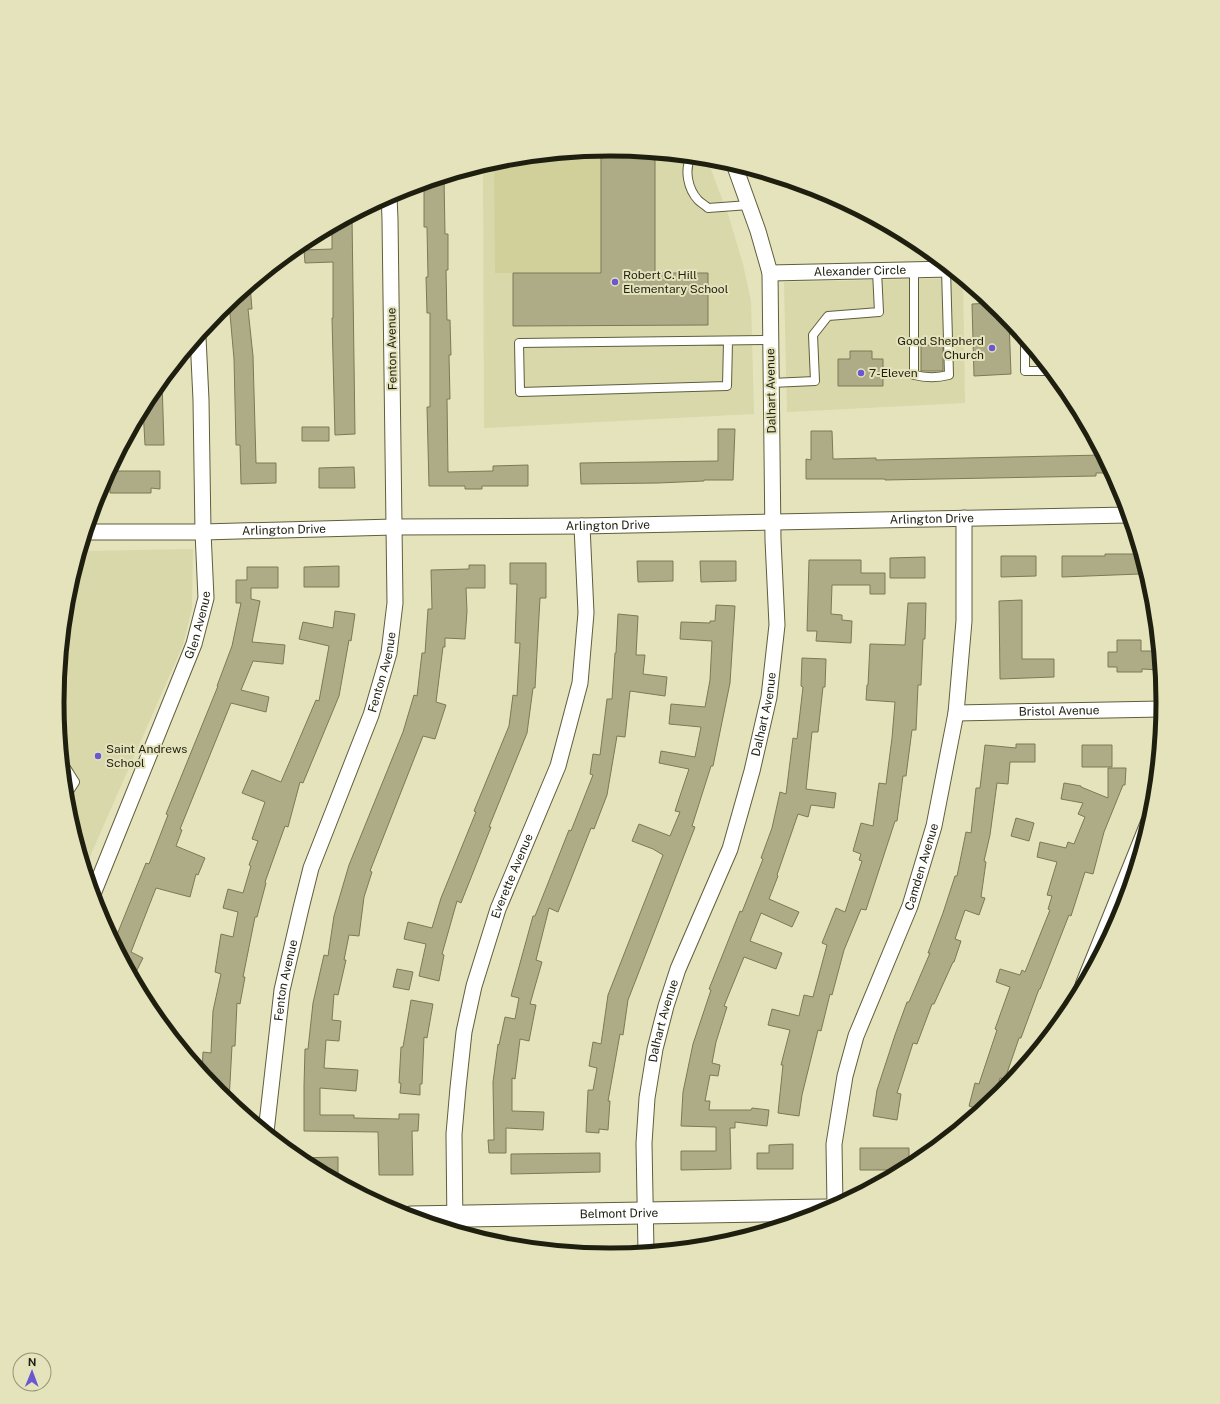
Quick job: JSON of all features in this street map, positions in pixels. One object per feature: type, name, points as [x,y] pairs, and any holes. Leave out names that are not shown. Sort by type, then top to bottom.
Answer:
[{"type":"street","name":"Dalhart Avenue","points":[[646,1247],[644,1143],[647,1098],[655,1048],[678,969],[730,850],[752,771],[769,697],[776,625],[773,522],[770,273],[758,231],[737,171]]},
{"type":"street","name":"Fenton Avenue","points":[[267,1126],[282,990],[311,868],[371,715],[389,653],[395,603],[389,203]]},
{"type":"street","name":"Alexander Circle","points":[[770,273],[942,269]]},
{"type":"street","name":"Glen Avenue","points":[[96,886],[194,644],[206,598],[198,343]]},
{"type":"street","name":"Arlington Drive","points":[[91,532],[203,532],[394,527],[582,526],[1123,515]]},
{"type":"street","name":"Camden Avenue","points":[[834,1199],[834,1144],[845,1076],[856,1036],[910,906],[932,833],[956,713],[964,621],[964,518]]},
{"type":"street","name":"Everette Avenue","points":[[455,1223],[454,1134],[464,1032],[474,986],[498,909],[558,766],[580,683],[586,613],[582,526]]},
{"type":"street","name":"Bristol Avenue","points":[[956,713],[1156,709]]},
{"type":"street","points":[[1100,944],[1129,870]]},
{"type":"street","name":"Belmont Drive","points":[[442,1221],[455,1223],[645,1213],[808,1210]]},
{"type":"lane","points":[[689,162],[687,174],[690,188],[697,200],[708,208],[749,205]]},
{"type":"lane","points":[[914,270],[914,375],[922,377],[940,378],[949,375],[948,274]]},
{"type":"lane","points":[[771,383],[815,381],[813,335],[828,316],[879,312],[877,271]]},
{"type":"lane","points":[[728,341],[727,386],[520,392],[519,343],[770,340]]},
{"type":"lane","points":[[1025,347],[1025,371],[1044,371]]},
{"type":"lane","points":[[69,772],[75,782],[71,788]]},
{"type":"shaded area","points":[[601,156],[601,273],[495,273],[494,168],[574,157]]},
{"type":"shaded area","name":"Robert C. Hill Elementary School","points":[[574,157],[646,157],[709,165],[729,217],[743,264],[751,301],[754,414],[484,428],[483,171],[503,166]]},
{"type":"shaded area","points":[[954,278],[963,286],[965,403],[787,412],[784,282]]},
{"type":"shaded area","name":"Saint Andrews School","points":[[193,549],[192,608],[183,645],[88,861],[74,809],[65,738],[64,702],[65,666],[74,595],[86,551]]},
{"type":"building","points":[[601,156],[655,158],[655,273],[708,273],[708,325],[513,326],[513,273],[601,273]]},
{"type":"building","points":[[444,182],[445,234],[448,234],[448,270],[446,270],[447,320],[450,320],[451,355],[449,355],[450,399],[447,399],[448,472],[493,471],[493,466],[528,465],[528,486],[482,486],[482,489],[465,489],[465,486],[429,486],[427,407],[430,407],[430,313],[427,313],[427,227],[424,227],[424,189]]},
{"type":"building","points":[[352,221],[355,434],[335,435],[332,318],[333,262],[305,263],[304,250],[332,249],[332,232]]},
{"type":"building","points":[[250,291],[252,309],[248,309],[253,356],[256,463],[276,463],[276,483],[241,484],[240,445],[236,445],[234,359],[230,311]]},
{"type":"building","name":"Good Shepherd Church","points":[[983,303],[1009,330],[1011,374],[974,376],[972,304]]},
{"type":"building","points":[[921,345],[943,345],[943,371],[921,371]]},
{"type":"building","name":"7-Eleven","points":[[850,351],[872,351],[872,359],[883,359],[883,386],[838,386],[838,359],[850,359]]},
{"type":"building","points":[[162,390],[164,445],[145,445],[144,419]]},
{"type":"building","points":[[302,427],[329,427],[329,441],[302,441]]},
{"type":"building","points":[[718,429],[735,429],[733,480],[581,484],[580,463],[718,461]]},
{"type":"building","points":[[811,431],[832,431],[833,459],[876,458],[876,460],[1097,455],[1105,473],[1096,473],[1096,476],[885,480],[806,479],[806,459],[811,460]]},
{"type":"building","points":[[354,467],[355,488],[319,488],[319,468]]},
{"type":"building","points":[[116,471],[160,471],[160,489],[151,488],[151,493],[110,493],[110,484]]},
{"type":"building","points":[[1105,554],[1135,554],[1140,574],[1062,577],[1062,556],[1105,556]]},
{"type":"building","points":[[1001,556],[1036,556],[1036,576],[1001,577]]},
{"type":"building","points":[[925,557],[925,578],[890,578],[890,558]]},
{"type":"building","points":[[809,560],[861,560],[861,573],[885,573],[885,594],[870,594],[870,585],[832,585],[831,614],[842,615],[842,620],[852,621],[851,643],[816,641],[817,631],[807,631]]},
{"type":"building","points":[[637,561],[673,561],[673,581],[638,582]]},
{"type":"building","points":[[700,561],[736,561],[736,581],[701,582]]},
{"type":"building","points":[[510,563],[546,563],[546,598],[540,598],[535,688],[533,688],[527,733],[489,827],[491,827],[461,903],[457,901],[442,954],[444,955],[439,981],[419,976],[426,944],[404,939],[408,922],[432,928],[441,898],[476,812],[474,811],[509,726],[513,695],[517,696],[520,643],[515,643],[517,584],[510,584]]},
{"type":"building","points":[[469,565],[485,565],[485,588],[466,588],[467,611],[465,639],[445,638],[445,647],[443,647],[436,702],[446,705],[435,739],[423,736],[370,871],[372,872],[364,897],[359,936],[349,935],[344,960],[346,960],[338,995],[334,994],[332,1020],[341,1021],[339,1041],[326,1040],[324,1068],[358,1070],[356,1091],[320,1088],[320,1115],[354,1115],[354,1118],[399,1119],[399,1114],[419,1114],[418,1131],[412,1131],[413,1175],[379,1175],[378,1132],[304,1131],[305,1049],[308,1049],[313,1003],[324,955],[328,956],[334,916],[349,865],[403,732],[414,695],[417,696],[422,653],[425,653],[428,609],[432,609],[431,570],[469,569]]},
{"type":"building","points":[[339,566],[339,587],[304,587],[304,567]]},
{"type":"building","points":[[247,567],[278,567],[278,588],[251,588],[251,599],[260,601],[252,642],[285,645],[283,664],[253,661],[241,690],[269,697],[266,712],[231,703],[180,829],[182,830],[176,846],[205,858],[198,875],[196,874],[190,897],[156,888],[131,952],[143,958],[136,973],[117,935],[146,863],[149,864],[168,815],[166,814],[218,686],[232,646],[241,603],[236,603],[236,580],[247,580]]},
{"type":"building","points":[[1022,600],[1022,659],[1054,659],[1054,677],[1000,679],[999,601]]},
{"type":"building","points":[[908,603],[926,603],[925,639],[923,639],[921,685],[918,685],[916,730],[912,730],[906,776],[903,776],[897,821],[895,821],[866,910],[861,909],[844,950],[832,995],[830,994],[821,1031],[818,1030],[802,1095],[799,1116],[778,1113],[783,1065],[781,1065],[790,1030],[768,1025],[772,1009],[799,1016],[804,995],[813,997],[827,945],[822,943],[836,908],[845,912],[862,861],[859,860],[861,854],[853,851],[861,823],[873,826],[879,783],[886,784],[892,738],[895,702],[866,700],[870,644],[905,645]]},
{"type":"building","points":[[716,605],[735,606],[730,683],[713,766],[711,766],[692,826],[695,827],[628,1000],[623,1035],[620,1034],[608,1101],[610,1101],[608,1130],[599,1129],[599,1133],[586,1132],[588,1090],[593,1090],[597,1068],[589,1066],[593,1042],[601,1044],[608,995],[663,855],[653,849],[632,841],[639,824],[670,836],[680,812],[675,811],[689,769],[659,763],[661,751],[695,757],[701,727],[669,724],[671,704],[705,707],[710,680],[712,641],[680,639],[681,622],[710,623],[710,621],[715,621]]},
{"type":"building","points":[[335,611],[355,614],[351,641],[349,640],[339,696],[303,783],[300,782],[288,827],[285,826],[265,882],[257,917],[255,917],[243,977],[245,977],[240,1004],[237,1003],[235,1046],[232,1046],[229,1093],[202,1065],[203,1052],[211,1053],[213,1011],[221,974],[215,972],[221,934],[233,937],[238,912],[223,908],[228,889],[243,893],[251,866],[249,865],[258,841],[252,839],[265,802],[242,793],[252,770],[281,782],[316,700],[319,701],[329,646],[299,639],[303,622],[333,628]]},
{"type":"building","points":[[618,614],[638,616],[636,655],[645,655],[643,674],[667,677],[665,696],[630,691],[625,737],[617,736],[607,795],[594,829],[591,828],[558,912],[549,908],[536,960],[542,962],[530,1004],[536,1005],[529,1041],[520,1039],[515,1079],[512,1078],[512,1111],[544,1112],[543,1130],[506,1128],[506,1153],[489,1153],[488,1140],[494,1140],[493,1082],[498,1044],[499,1045],[505,1017],[515,1019],[519,998],[511,996],[533,916],[535,916],[569,830],[571,831],[593,775],[590,774],[593,754],[600,755],[607,699],[612,699]]},
{"type":"building","points":[[1117,640],[1141,640],[1141,651],[1153,651],[1155,670],[1142,669],[1142,672],[1117,672],[1117,667],[1108,667],[1108,652],[1117,652]]},
{"type":"building","points":[[802,658],[826,659],[825,687],[823,687],[818,732],[812,732],[806,789],[836,793],[834,808],[811,805],[808,817],[798,814],[769,899],[799,912],[792,927],[761,913],[750,941],[782,953],[776,969],[744,957],[724,1006],[727,1007],[716,1042],[712,1063],[720,1065],[718,1076],[710,1075],[705,1101],[710,1101],[709,1110],[751,1110],[752,1108],[769,1110],[767,1126],[735,1122],[735,1128],[730,1128],[731,1169],[681,1170],[681,1151],[716,1151],[716,1127],[681,1126],[683,1092],[693,1044],[711,990],[709,989],[740,911],[742,912],[763,859],[761,858],[772,828],[780,792],[786,794],[793,738],[797,739],[803,687],[801,686]]},
{"type":"building","points":[[1016,744],[1035,744],[1035,762],[1010,762],[1008,784],[997,783],[990,835],[984,861],[986,862],[981,897],[985,898],[979,915],[965,910],[955,939],[961,941],[954,962],[934,1004],[932,1004],[917,1044],[913,1043],[897,1093],[901,1094],[897,1120],[873,1116],[877,1090],[895,1035],[907,1002],[909,1002],[930,953],[928,953],[955,876],[957,876],[966,832],[971,833],[976,788],[980,788],[985,745],[1016,748]]},
{"type":"building","points":[[1082,745],[1112,745],[1112,767],[1082,767]]},
{"type":"building","points":[[1108,768],[1126,768],[1125,785],[1123,785],[1104,832],[1093,874],[1085,872],[1071,916],[1069,915],[1021,1038],[1019,1038],[1005,1078],[1000,1078],[998,1086],[975,1108],[969,1106],[975,1083],[979,1084],[997,1030],[995,1029],[1010,987],[996,982],[1000,969],[1020,975],[1022,970],[1025,972],[1050,910],[1048,909],[1052,896],[1047,895],[1057,862],[1037,857],[1040,842],[1066,848],[1068,842],[1074,844],[1085,817],[1078,814],[1083,803],[1061,799],[1064,783],[1081,786],[1108,798]]},
{"type":"building","points":[[1016,818],[1034,823],[1029,841],[1011,836]]},
{"type":"building","points":[[397,969],[413,972],[409,990],[393,987]]},
{"type":"building","points":[[411,1000],[433,1004],[427,1038],[424,1037],[422,1084],[420,1084],[420,1095],[400,1093],[401,1083],[399,1083],[401,1047],[403,1047]]},
{"type":"building","points":[[793,1144],[793,1169],[757,1169],[757,1153],[769,1153],[769,1145]]},
{"type":"building","points":[[860,1148],[909,1148],[909,1159],[891,1170],[860,1170]]},
{"type":"building","points":[[600,1153],[600,1172],[511,1174],[511,1154]]},
{"type":"building","points":[[338,1157],[338,1176],[337,1175],[310,1158]]},
{"type":"place","name":"Robert C. Hill Elementary School","points":[[615,282]]},
{"type":"place","name":"Good Shepherd Church","points":[[992,348]]},
{"type":"place","name":"7-Eleven","points":[[861,373]]},
{"type":"place","name":"Saint Andrews School","points":[[98,756]]}]
